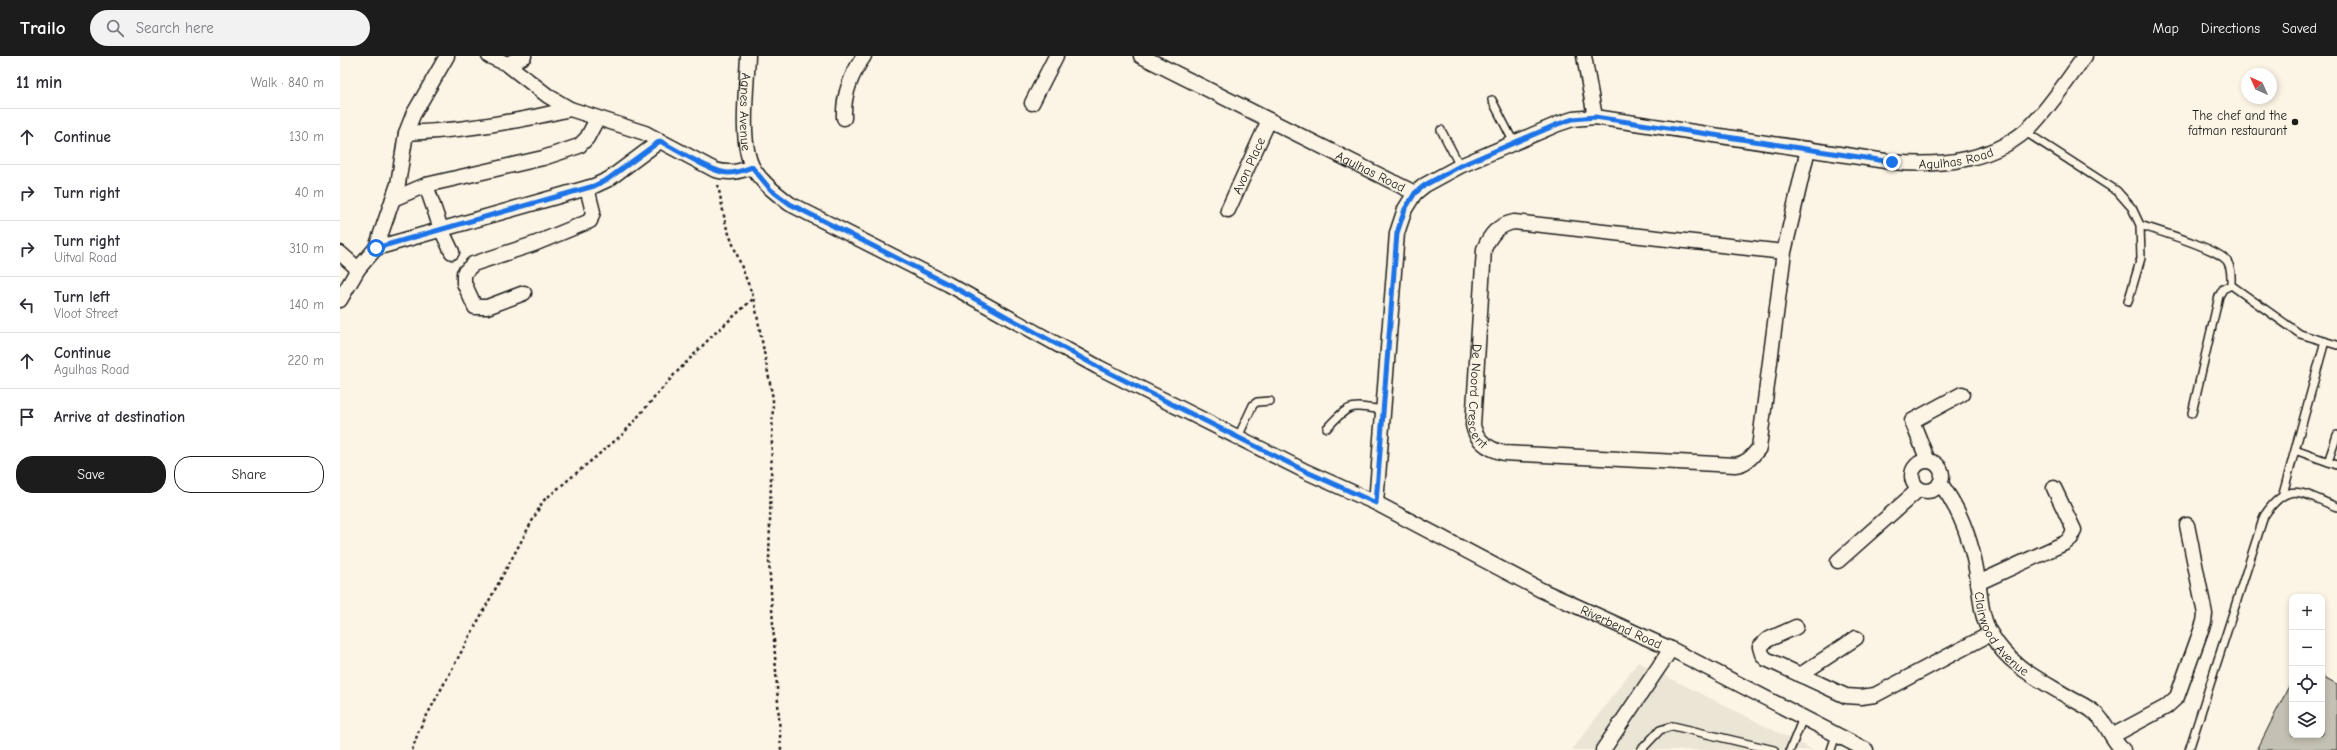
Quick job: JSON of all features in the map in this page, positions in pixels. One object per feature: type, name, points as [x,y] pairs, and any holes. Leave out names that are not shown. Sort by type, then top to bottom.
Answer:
[{"type":"street","points":[[340,300],[358,269],[376,248],[398,184],[406,133],[413,115],[447,56]]},
{"type":"street","points":[[489,56],[507,64],[570,109],[596,119],[627,126],[726,174],[737,173],[752,167]]},
{"type":"street","points":[[507,64],[524,56]]},
{"type":"street","name":"Agnes Avenue","points":[[748,56],[745,139],[746,151],[752,167]]},
{"type":"street","points":[[844,118],[845,94],[853,74],[864,56]]},
{"type":"street","points":[[1032,103],[1056,56]]},
{"type":"street","name":"Agulhas Road","points":[[1141,56],[1415,193],[1442,174],[1514,143],[1573,119],[1595,117],[1892,162],[1940,164],[1977,156],[2005,145],[2024,131],[2047,107],[2085,56]]},
{"type":"street","points":[[1584,56],[1595,117]]},
{"type":"street","points":[[406,133],[459,129],[534,118],[570,109]]},
{"type":"street","points":[[393,199],[426,185],[549,157],[579,146],[587,138],[596,119]]},
{"type":"street","name":"Avon Place","points":[[1228,210],[1269,120]]},
{"type":"street","points":[[376,248],[587,188],[608,179],[660,141]]},
{"type":"street","name":"De Noord Crescent","points":[[1784,252],[1514,222],[1500,227],[1492,234],[1484,249],[1473,425],[1477,438],[1490,448],[1504,453],[1735,466],[1745,463],[1758,448],[1784,252],[1808,150]]},
{"type":"street","name":"Riverbend Road","points":[[752,167],[771,190],[790,204],[948,284],[1098,367],[1238,437],[1376,503],[1542,590],[1671,650],[1866,750]]},
{"type":"street","points":[[426,185],[441,229],[452,252]]},
{"type":"street","points":[[524,293],[486,307],[475,308],[472,305],[464,283],[464,273],[473,264],[534,244],[590,221],[593,212],[587,188]]},
{"type":"street","points":[[1376,503],[1397,233],[1403,213],[1415,193]]},
{"type":"street","points":[[340,253],[358,269]]},
{"type":"street","points":[[1928,461],[1912,421],[1962,394]]},
{"type":"street","points":[[1838,561],[1919,489],[1931,490],[1940,483],[1942,478],[1939,466],[1928,461],[1917,464],[1913,468],[1912,480],[1919,489]]},
{"type":"street","name":"Clairwood Avenue","points":[[1940,483],[1959,512],[1973,551],[1981,604],[1990,634],[2009,657],[2026,673],[2096,714],[2116,745]]},
{"type":"street","points":[[1978,583],[2065,543],[2071,538],[2074,530],[2054,488]]},
{"type":"street","points":[[2116,745],[2177,697],[2204,622],[2205,614],[2187,525]]},
{"type":"street","points":[[1796,627],[1767,640],[1760,647],[1762,654],[1766,659],[1846,696],[1875,696],[1990,634]]},
{"type":"street","points":[[1800,675],[1856,638]]},
{"type":"street","points":[[1603,750],[1671,650]]},
{"type":"lane","points":[[1492,100],[1514,143]]},
{"type":"lane","points":[[1442,130],[1460,166]]},
{"type":"lane","points":[[2024,131],[2117,191],[2132,208],[2140,225],[2141,258],[2128,302]]},
{"type":"lane","points":[[2140,225],[2208,249],[2227,260],[2231,271],[2231,285]]},
{"type":"lane","points":[[2231,285],[2300,334],[2337,345]]},
{"type":"lane","points":[[2192,412],[2219,296],[2223,289],[2231,285]]},
{"type":"lane","points":[[2283,494],[2325,341]]},
{"type":"lane","points":[[1238,437],[1253,405],[1257,402],[1270,401]]},
{"type":"lane","points":[[1327,428],[1343,411],[1352,406],[1384,410]]},
{"type":"lane","points":[[2328,462],[2337,435]]},
{"type":"lane","points":[[2295,450],[2337,465]]},
{"type":"lane","points":[[2189,750],[2264,516],[2274,501],[2283,494],[2296,491],[2337,508]]},
{"type":"lane","points":[[1790,750],[1803,718]]},
{"type":"lane","points":[[1641,750],[1660,730],[1673,726],[1774,750]]},
{"type":"lane","points":[[1831,750],[1836,735]]},
{"type":"path","points":[[715,170],[726,226],[754,299],[773,399],[769,561],[781,750]]},
{"type":"path","points":[[412,750],[419,730],[543,501],[623,434],[673,376],[713,335],[754,299]]},
{"type":"shaded area","points":[[1638,662],[1813,750],[1572,750]]},
{"type":"building","points":[[2325,678],[2337,684],[2337,750],[2257,750],[2289,686],[2289,738],[2325,738]]},
{"type":"place","name":"The chef and the fatman restaurant","points":[[2295,122]]},
{"type":"route","points":[[376,248],[487,215],[562,196],[594,186],[620,171],[660,141],[715,170],[726,174],[737,173],[752,167],[771,190],[790,204],[948,284],[1098,367],[1307,472],[1376,503],[1390,344],[1397,233],[1401,217],[1405,209],[1415,193],[1425,185],[1442,174],[1558,124],[1573,119],[1595,117],[1892,162]]}]
